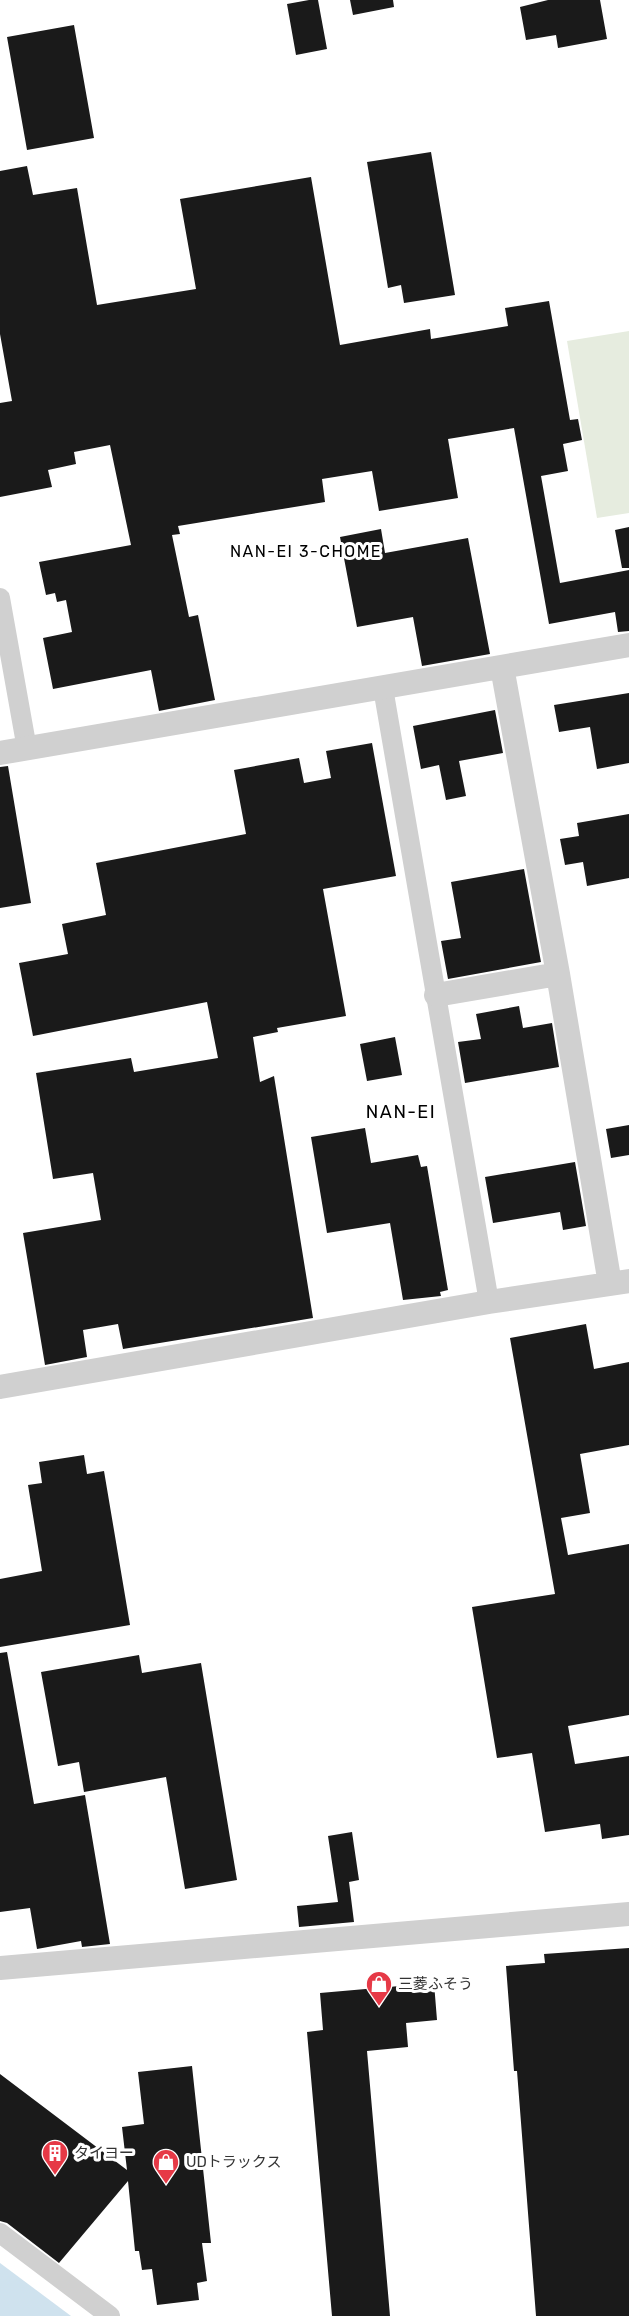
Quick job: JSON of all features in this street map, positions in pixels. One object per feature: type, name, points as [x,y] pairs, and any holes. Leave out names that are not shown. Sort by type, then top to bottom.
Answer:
[{"type":"street","points":[[0,598],[27,749]]},
{"type":"street","points":[[0,753],[629,645]]},
{"type":"street","points":[[0,1387],[489,1302],[619,1283],[558,975],[502,668]]},
{"type":"street","points":[[382,688],[489,1302]]},
{"type":"street","points":[[436,995],[558,975]]},
{"type":"street","points":[[0,1968],[629,1914]]},
{"type":"street","points":[[0,2233],[110,2316]]},
{"type":"shaded area","points":[[629,331],[629,513],[597,518],[567,341]]},
{"type":"water","points":[[0,2263],[71,2316],[0,2316]]},
{"type":"building","points":[[318,0],[327,49],[296,55],[287,4]]},
{"type":"building","points":[[350,0],[393,0],[394,7],[353,15]]},
{"type":"building","points":[[548,0],[600,0],[607,39],[558,48],[556,35],[526,40],[520,7]]},
{"type":"building","points":[[74,25],[94,138],[27,150],[7,37]]},
{"type":"building","points":[[431,152],[455,295],[404,303],[401,285],[388,288],[367,162]]},
{"type":"building","points":[[27,166],[33,195],[77,188],[97,305],[196,289],[180,199],[311,177],[340,345],[430,329],[431,339],[508,326],[505,308],[549,301],[570,420],[578,419],[582,440],[563,444],[568,471],[541,476],[560,583],[629,570],[629,631],[618,632],[615,612],[549,624],[514,428],[448,439],[458,498],[379,511],[372,471],[322,479],[325,502],[178,526],[180,534],[172,535],[189,617],[198,615],[215,700],[159,711],[151,670],[53,689],[43,638],[72,632],[66,600],[57,602],[55,593],[46,595],[39,562],[131,545],[110,445],[74,452],[76,464],[48,470],[52,487],[0,497],[0,403],[12,401],[0,334],[0,171]]},
{"type":"building","points":[[629,527],[629,568],[622,568],[615,530]]},
{"type":"building","points":[[381,529],[385,553],[468,538],[490,654],[422,666],[413,617],[357,627],[340,537]]},
{"type":"building","points":[[629,693],[629,763],[597,769],[590,727],[559,732],[554,705]]},
{"type":"building","points":[[495,710],[503,753],[459,761],[466,796],[446,800],[439,765],[421,769],[413,726]]},
{"type":"building","points":[[372,743],[396,876],[323,889],[346,1016],[277,1028],[278,1032],[253,1037],[260,1082],[274,1076],[313,1318],[123,1349],[118,1324],[83,1330],[87,1357],[45,1365],[23,1233],[101,1220],[93,1173],[53,1179],[36,1073],[131,1058],[134,1072],[218,1058],[207,1002],[33,1036],[19,963],[68,954],[62,924],[106,915],[96,863],[246,834],[234,770],[299,758],[304,783],[331,778],[326,751]]},
{"type":"building","points":[[8,766],[31,903],[0,908],[0,767]]},
{"type":"building","points":[[629,814],[629,878],[587,886],[583,862],[565,865],[560,839],[579,836],[577,823]]},
{"type":"building","points":[[524,869],[541,962],[448,979],[441,941],[461,938],[451,882]]},
{"type":"building","points":[[519,1006],[523,1028],[552,1023],[559,1067],[465,1083],[458,1042],[481,1039],[476,1014]]},
{"type":"building","points":[[395,1037],[402,1075],[367,1081],[360,1044]]},
{"type":"building","points":[[629,1125],[629,1155],[611,1158],[606,1129]]},
{"type":"building","points":[[365,1128],[371,1163],[418,1155],[421,1167],[427,1166],[448,1290],[440,1292],[441,1296],[403,1300],[390,1223],[327,1233],[311,1137]]},
{"type":"building","points":[[575,1162],[586,1226],[563,1230],[560,1212],[493,1223],[485,1177]]},
{"type":"building","points":[[586,1324],[594,1369],[629,1362],[629,1445],[580,1454],[590,1513],[561,1518],[568,1555],[629,1544],[629,1715],[568,1726],[575,1764],[629,1756],[629,1835],[602,1839],[600,1824],[545,1832],[532,1753],[497,1758],[472,1607],[555,1594],[510,1338]]},
{"type":"building","points":[[84,1455],[87,1474],[104,1471],[130,1625],[0,1647],[0,1579],[42,1571],[28,1485],[42,1483],[39,1462]]},
{"type":"building","points":[[7,1652],[34,1804],[85,1795],[110,1944],[82,1947],[81,1941],[37,1949],[30,1908],[0,1912],[0,1653]]},
{"type":"building","points":[[139,1655],[142,1673],[201,1663],[237,1880],[185,1889],[166,1777],[84,1792],[79,1762],[58,1766],[41,1672]]},
{"type":"building","points":[[352,1832],[359,1880],[349,1882],[354,1922],[299,1927],[297,1906],[338,1902],[328,1836]]},
{"type":"building","points":[[629,1948],[629,2316],[536,2316],[517,2071],[514,2071],[506,1966],[545,1963],[544,1954]]},
{"type":"building","points":[[434,1983],[437,2020],[406,2023],[408,2047],[367,2051],[390,2316],[332,2316],[307,2032],[323,2030],[320,1993]]},
{"type":"building","points":[[192,2066],[211,2243],[202,2243],[207,2281],[197,2283],[199,2300],[157,2305],[152,2269],[142,2270],[139,2251],[135,2251],[128,2181],[59,2263],[7,2223],[0,2221],[0,2074],[127,2170],[122,2127],[144,2124],[138,2072]]},
{"type":"place","name":"三菱ふそう","points":[[379,2007]]},
{"type":"place","name":"タイヨー","points":[[55,2176]]},
{"type":"place","name":"UDトラックス","points":[[166,2185]]},
{"type":"district","name":"NAN-EI 3-CHOME","points":[[306,551]]},
{"type":"district","name":"NAN-EI","points":[[401,1112]]}]
